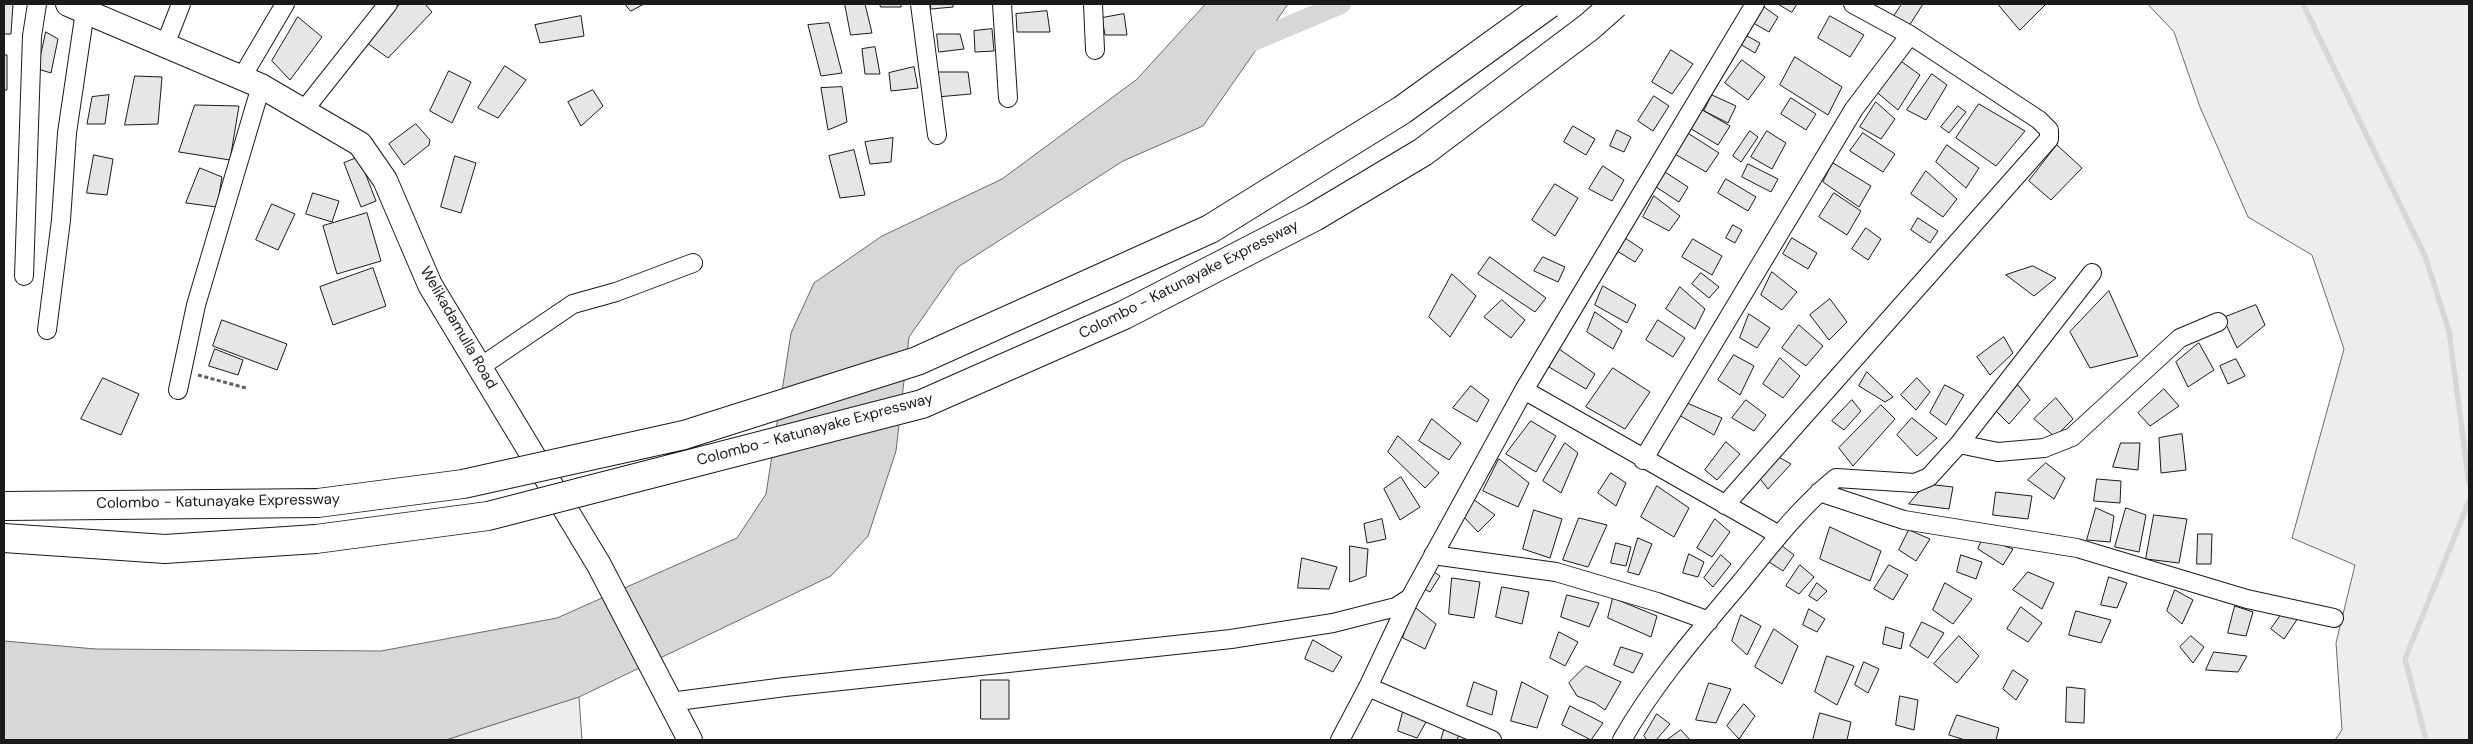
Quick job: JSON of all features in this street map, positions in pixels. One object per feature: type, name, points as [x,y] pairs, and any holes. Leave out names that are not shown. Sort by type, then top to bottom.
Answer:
[{"type":"highway","name":"Colombo - Katunayake Expressway","points":[[4,506],[318,503],[463,484],[684,435],[917,361],[1210,229],[1402,110],[1549,4]]},
{"type":"highway","name":"Colombo - Katunayake Expressway","points":[[4,538],[165,550],[316,539],[488,516],[922,404],[1124,315],[1314,217],[1423,152],[1589,27],[1615,4]]},
{"type":"street","points":[[24,276],[32,36],[37,4]]},
{"type":"street","points":[[165,44],[180,4]]},
{"type":"street","points":[[178,390],[196,305],[251,81],[285,4]]},
{"type":"street","points":[[304,110],[388,4]]},
{"type":"street","points":[[920,4],[937,135]]},
{"type":"street","points":[[1002,4],[1008,98]]},
{"type":"street","points":[[1093,4],[1095,50]]},
{"type":"street","points":[[1340,740],[1368,687],[1410,598],[1524,390],[1755,4]]},
{"type":"street","points":[[1725,506],[2049,139],[2050,130],[2039,120],[1910,35],[1853,4]]},
{"type":"street","points":[[47,330],[61,220],[77,7]]},
{"type":"street","name":"Welikadamulla Road","points":[[77,7],[251,81],[360,144],[385,180],[430,284],[599,565],[690,740]]},
{"type":"street","points":[[1643,460],[1854,108],[1910,35]]},
{"type":"street","points":[[480,367],[573,304],[616,292],[693,263]]},
{"type":"street","points":[[1622,740],[1638,712],[1709,621],[1779,535],[1819,492],[1836,478],[1915,483],[1929,477],[1959,444],[2092,273]]},
{"type":"street","points":[[1959,444],[1998,452],[2044,448],[2072,437],[2180,338],[2218,322]]},
{"type":"street","points":[[1524,390],[1643,460],[1779,535]]},
{"type":"street","points":[[1819,492],[1904,520],[2077,548],[2247,599],[2334,618]]},
{"type":"street","points":[[1433,555],[1556,572],[1657,602],[1709,621]]},
{"type":"street","points":[[670,702],[805,685],[1231,639],[1333,623],[1396,607],[1410,598]]},
{"type":"street","points":[[1368,687],[1492,740]]},
{"type":"path","points":[[182,371],[246,388]]},
{"type":"shaded area","points":[[1206,4],[1288,4],[1203,126],[1123,161],[958,267],[909,337],[896,451],[868,536],[831,576],[579,697],[446,740],[4,740],[4,641],[96,649],[381,651],[557,618],[737,538],[766,494],[791,333],[814,283],[882,236],[1002,179],[1136,80]]},
{"type":"shaded area","points":[[2148,4],[2469,4],[2469,740],[2335,740],[2342,730],[2336,643],[2355,565],[2292,538],[2344,349],[2312,255],[2248,217],[2200,107],[2174,32]]},
{"type":"shaded area","points":[[579,697],[582,740],[446,740]]},
{"type":"building","points":[[4,4],[13,4],[11,34],[4,34]]},
{"type":"building","points":[[400,4],[425,4],[432,12],[388,58],[367,43]]},
{"type":"building","points":[[625,4],[644,4],[631,11]]},
{"type":"building","points":[[845,4],[865,4],[872,33],[851,35]]},
{"type":"building","points":[[880,4],[901,4],[901,7],[881,7]]},
{"type":"building","points":[[931,4],[953,4],[953,7],[931,9]]},
{"type":"building","points":[[1760,4],[1778,17],[1769,32],[1748,20]]},
{"type":"building","points":[[1778,4],[1797,4],[1792,12]]},
{"type":"building","points":[[1902,4],[1923,4],[1909,26],[1894,16]]},
{"type":"building","points":[[1998,4],[2046,4],[2020,30]]},
{"type":"building","points":[[1047,11],[1050,32],[1017,32],[1016,14]]},
{"type":"building","points":[[1124,14],[1127,35],[1105,35],[1102,18]]},
{"type":"building","points":[[581,16],[584,36],[540,43],[535,25]]},
{"type":"building","points":[[1830,16],[1864,35],[1850,57],[1818,38]]},
{"type":"building","points":[[298,17],[322,37],[290,80],[272,61]]},
{"type":"building","points":[[829,23],[842,73],[821,76],[808,25]]},
{"type":"building","points":[[992,29],[994,51],[975,52],[974,31]]},
{"type":"building","points":[[46,32],[58,39],[51,73],[38,69]]},
{"type":"building","points":[[1740,32],[1760,43],[1755,53],[1735,41]]},
{"type":"building","points":[[937,34],[960,34],[964,49],[939,52]]},
{"type":"building","points":[[875,47],[880,74],[865,74],[862,49]]},
{"type":"building","points":[[1671,50],[1693,64],[1672,94],[1652,82]]},
{"type":"building","points":[[4,55],[7,55],[7,90],[4,90]]},
{"type":"building","points":[[1795,57],[1842,87],[1828,115],[1780,85]]},
{"type":"building","points":[[1898,59],[1920,75],[1898,110],[1874,90]]},
{"type":"building","points":[[1742,60],[1765,77],[1748,100],[1725,83]]},
{"type":"building","points":[[505,66],[526,80],[498,118],[478,108]]},
{"type":"building","points":[[914,67],[918,88],[891,91],[889,73]]},
{"type":"building","points":[[449,71],[471,82],[452,123],[430,111]]},
{"type":"building","points":[[937,72],[968,72],[971,94],[937,97]]},
{"type":"building","points":[[1932,74],[1947,85],[1926,120],[1907,110]]},
{"type":"building","points":[[135,76],[162,77],[158,124],[125,125]]},
{"type":"building","points":[[842,87],[847,122],[828,130],[821,88]]},
{"type":"building","points":[[593,90],[603,106],[581,126],[568,102]]},
{"type":"building","points":[[109,95],[105,124],[87,124],[92,97]]},
{"type":"building","points":[[1712,95],[1736,106],[1728,123],[1704,111]]},
{"type":"building","points":[[1654,96],[1669,106],[1653,131],[1638,121]]},
{"type":"building","points":[[1791,98],[1816,114],[1806,130],[1781,114]]},
{"type":"building","points":[[1876,102],[1895,119],[1881,139],[1860,127]]},
{"type":"building","points":[[1979,104],[2025,131],[1996,166],[1956,138]]},
{"type":"building","points":[[195,105],[239,106],[230,160],[179,152]]},
{"type":"building","points":[[1958,106],[1966,112],[1949,133],[1941,127]]},
{"type":"building","points":[[1699,108],[1730,126],[1718,145],[1688,127]]},
{"type":"building","points":[[416,124],[430,140],[429,145],[404,165],[389,144]]},
{"type":"building","points":[[1573,126],[1595,139],[1586,155],[1564,142]]},
{"type":"building","points":[[1617,130],[1631,137],[1624,152],[1610,146]]},
{"type":"building","points":[[1750,131],[1758,137],[1741,162],[1733,156]]},
{"type":"building","points":[[1767,131],[1786,143],[1772,169],[1751,157]]},
{"type":"building","points":[[1686,132],[1719,153],[1706,172],[1673,153]]},
{"type":"building","points":[[1863,133],[1895,154],[1883,172],[1850,151]]},
{"type":"building","points":[[893,138],[891,162],[870,164],[865,142]]},
{"type":"building","points":[[1947,145],[1979,168],[1966,188],[1936,162]]},
{"type":"building","points":[[2057,145],[2082,168],[2051,200],[2029,181]]},
{"type":"building","points":[[854,150],[865,195],[840,198],[829,156]]},
{"type":"building","points":[[94,155],[113,159],[107,195],[87,193]]},
{"type":"building","points":[[455,156],[476,163],[461,213],[441,207]]},
{"type":"building","points":[[359,157],[376,201],[361,207],[344,163]]},
{"type":"building","points":[[1833,163],[1871,186],[1859,207],[1823,182]]},
{"type":"building","points":[[1748,164],[1778,179],[1771,192],[1742,177]]},
{"type":"building","points":[[1603,166],[1624,180],[1612,201],[1589,189]]},
{"type":"building","points":[[200,168],[222,177],[217,207],[186,203]]},
{"type":"building","points":[[1926,171],[1957,199],[1943,217],[1911,194]]},
{"type":"building","points":[[1665,172],[1688,187],[1679,202],[1656,187]]},
{"type":"building","points":[[1726,179],[1756,197],[1748,211],[1718,193]]},
{"type":"building","points":[[1555,184],[1578,198],[1555,236],[1532,220]]},
{"type":"building","points":[[313,193],[339,201],[332,222],[306,214]]},
{"type":"building","points":[[1834,193],[1861,211],[1847,235],[1819,217]]},
{"type":"building","points":[[1654,196],[1680,216],[1669,231],[1643,217]]},
{"type":"building","points":[[272,204],[295,214],[278,250],[256,240]]},
{"type":"building","points":[[367,213],[381,261],[337,274],[323,226]]},
{"type":"building","points":[[1918,218],[1938,231],[1930,243],[1911,230]]},
{"type":"building","points":[[1733,225],[1742,230],[1735,243],[1726,238]]},
{"type":"building","points":[[1866,228],[1881,239],[1868,260],[1852,249]]},
{"type":"building","points":[[1625,238],[1643,250],[1635,262],[1617,251]]},
{"type":"building","points":[[1792,238],[1817,253],[1808,269],[1783,254]]},
{"type":"building","points":[[1693,239],[1722,256],[1712,275],[1682,257]]},
{"type":"building","points":[[1490,257],[1546,298],[1535,312],[1478,274]]},
{"type":"building","points":[[1543,257],[1565,267],[1558,282],[1534,271]]},
{"type":"building","points":[[2033,266],[2056,278],[2034,296],[2006,275]]},
{"type":"building","points":[[373,268],[386,306],[333,325],[320,287]]},
{"type":"building","points":[[1772,272],[1797,292],[1782,310],[1761,295]]},
{"type":"building","points":[[1701,273],[1719,287],[1709,298],[1692,284]]},
{"type":"building","points":[[1452,274],[1476,296],[1450,337],[1429,317]]},
{"type":"building","points":[[1603,286],[1636,305],[1627,323],[1595,305]]},
{"type":"building","points":[[1680,287],[1705,309],[1695,329],[1666,309]]},
{"type":"building","points":[[2109,291],[2138,356],[2090,368],[2070,332]]},
{"type":"building","points":[[1830,299],[1847,322],[1829,340],[1810,315]]},
{"type":"building","points":[[1502,300],[1525,320],[1511,338],[1484,317]]},
{"type":"building","points":[[2256,305],[2265,325],[2237,348],[2223,318]]},
{"type":"building","points":[[1595,312],[1622,331],[1613,349],[1587,332]]},
{"type":"building","points":[[1749,314],[1770,328],[1757,348],[1740,338]]},
{"type":"building","points":[[222,320],[287,344],[277,370],[213,346]]},
{"type":"building","points":[[1658,320],[1685,338],[1673,357],[1646,340]]},
{"type":"building","points":[[1799,325],[1823,346],[1806,366],[1782,348]]},
{"type":"building","points":[[2004,337],[2013,353],[1990,375],[1977,357]]},
{"type":"building","points":[[2199,343],[2214,370],[2188,387],[2176,362]]},
{"type":"building","points":[[215,349],[243,360],[238,375],[209,366]]},
{"type":"building","points":[[1559,349],[1595,374],[1586,389],[1549,367]]},
{"type":"building","points":[[1734,355],[1754,366],[1740,395],[1718,380]]},
{"type":"building","points":[[1780,358],[1800,376],[1783,398],[1763,384]]},
{"type":"building","points":[[2236,359],[2245,376],[2228,384],[2220,366]]},
{"type":"building","points":[[1613,368],[1650,392],[1625,429],[1586,407]]},
{"type":"building","points":[[1867,372],[1893,397],[1885,402],[1859,386]]},
{"type":"building","points":[[103,378],[139,394],[121,435],[81,419]]},
{"type":"building","points":[[1917,378],[1930,392],[1916,410],[1901,395]]},
{"type":"building","points":[[1945,385],[1964,395],[1946,425],[1930,413]]},
{"type":"building","points":[[2018,385],[2030,400],[2009,424],[1994,409]]},
{"type":"building","points":[[1471,386],[1489,400],[1477,422],[1453,408]]},
{"type":"building","points":[[2164,389],[2179,406],[2150,426],[2138,413]]},
{"type":"building","points":[[2056,398],[2073,419],[2055,437],[2034,419]]},
{"type":"building","points":[[1746,400],[1766,415],[1754,431],[1732,418]]},
{"type":"building","points":[[1852,400],[1861,411],[1844,430],[1832,421]]},
{"type":"building","points":[[1687,403],[1722,418],[1714,435],[1677,414]]},
{"type":"building","points":[[1881,405],[1895,419],[1853,466],[1839,448]]},
{"type":"building","points":[[1912,418],[1937,438],[1917,456],[1897,435]]},
{"type":"building","points":[[1432,419],[1461,443],[1449,460],[1419,441]]},
{"type":"building","points":[[1531,421],[1556,436],[1536,472],[1506,454]]},
{"type":"building","points":[[2182,434],[2186,470],[2161,473],[2159,438]]},
{"type":"building","points":[[1398,436],[1439,473],[1425,488],[1388,452]]},
{"type":"building","points":[[1726,442],[1740,454],[1717,480],[1705,470]]},
{"type":"building","points":[[1565,443],[1578,453],[1561,493],[1543,481]]},
{"type":"building","points":[[2121,443],[2140,443],[2138,470],[2113,467]]},
{"type":"building","points":[[1777,456],[1791,464],[1768,489],[1758,476]]},
{"type":"building","points":[[1499,459],[1529,483],[1518,507],[1483,491]]},
{"type":"building","points":[[2046,463],[2065,478],[2054,499],[2028,480]]},
{"type":"building","points":[[1611,473],[1626,483],[1616,506],[1598,493]]},
{"type":"building","points":[[1401,477],[1420,507],[1400,520],[1384,489]]},
{"type":"building","points":[[2097,479],[2121,481],[2120,503],[2094,501]]},
{"type":"building","points":[[1926,484],[1953,487],[1949,509],[1909,504]]},
{"type":"building","points":[[1657,486],[1689,508],[1674,537],[1641,517]]},
{"type":"building","points":[[1996,492],[2032,496],[2028,519],[1993,515]]},
{"type":"building","points":[[1473,499],[1495,515],[1478,532],[1462,515]]},
{"type":"building","points":[[2096,508],[2114,516],[2110,542],[2087,540]]},
{"type":"building","points":[[2126,508],[2146,515],[2139,552],[2115,547]]},
{"type":"building","points":[[1534,510],[1562,519],[1550,558],[1523,549]]},
{"type":"building","points":[[2154,515],[2187,519],[2179,563],[2146,559]]},
{"type":"building","points":[[1579,518],[1607,525],[1588,567],[1563,560]]},
{"type":"building","points":[[1382,519],[1386,539],[1367,543],[1364,524]]},
{"type":"building","points":[[1715,519],[1730,532],[1712,557],[1697,548]]},
{"type":"building","points":[[1830,527],[1881,551],[1870,581],[1820,559]]},
{"type":"building","points":[[1909,530],[1930,539],[1916,561],[1899,550]]},
{"type":"building","points":[[2198,534],[2212,534],[2211,564],[2197,564]]},
{"type":"building","points":[[1638,538],[1652,544],[1639,575],[1628,572]]},
{"type":"building","points":[[1983,538],[2013,549],[2003,565],[1978,549]]},
{"type":"building","points":[[1616,543],[1631,547],[1626,566],[1611,563]]},
{"type":"building","points":[[1781,545],[1794,555],[1783,571],[1769,562]]},
{"type":"building","points":[[1350,546],[1368,549],[1366,576],[1350,582]]},
{"type":"building","points":[[1689,554],[1704,562],[1698,577],[1683,573]]},
{"type":"building","points":[[1721,555],[1731,564],[1713,587],[1704,578]]},
{"type":"building","points":[[1961,555],[1982,562],[1976,579],[1957,572]]},
{"type":"building","points":[[1302,558],[1337,567],[1329,589],[1298,588]]},
{"type":"building","points":[[1800,565],[1814,577],[1799,594],[1786,586]]},
{"type":"building","points":[[1889,565],[1908,575],[1893,600],[1874,589]]},
{"type":"building","points":[[1431,570],[1440,576],[1430,592],[1422,588]]},
{"type":"building","points":[[2028,572],[2054,583],[2042,609],[2013,590]]},
{"type":"building","points":[[2109,577],[2127,583],[2117,608],[2101,605]]},
{"type":"building","points":[[1452,578],[1480,582],[1474,618],[1449,614]]},
{"type":"building","points":[[1817,583],[1827,591],[1817,601],[1809,596]]},
{"type":"building","points":[[1945,583],[1972,599],[1953,624],[1933,610]]},
{"type":"building","points":[[1502,587],[1529,592],[1522,624],[1496,617]]},
{"type":"building","points":[[2175,590],[2193,600],[2182,624],[2167,611]]},
{"type":"building","points":[[1567,595],[1599,603],[1589,627],[1561,617]]},
{"type":"building","points":[[1613,598],[1657,616],[1651,637],[1608,618]]},
{"type":"building","points":[[1412,605],[1436,624],[1425,649],[1403,638]]},
{"type":"building","points":[[2235,606],[2253,612],[2246,636],[2228,633]]},
{"type":"building","points":[[2021,607],[2042,623],[2028,642],[2007,629]]},
{"type":"building","points":[[1809,609],[1825,619],[1817,632],[1803,625]]},
{"type":"building","points":[[2076,611],[2111,620],[2101,643],[2069,635]]},
{"type":"building","points":[[2283,612],[2298,618],[2284,639],[2271,629]]},
{"type":"building","points":[[1741,615],[1761,626],[1747,655],[1732,641]]},
{"type":"building","points":[[1922,622],[1944,633],[1928,658],[1910,646]]},
{"type":"building","points":[[1886,627],[1904,633],[1901,649],[1883,644]]},
{"type":"building","points":[[1774,629],[1798,646],[1782,684],[1755,667]]},
{"type":"building","points":[[1559,632],[1578,642],[1565,666],[1550,658]]},
{"type":"building","points":[[1959,636],[1979,656],[1957,683],[1934,664]]},
{"type":"building","points":[[2191,636],[2204,647],[2193,663],[2180,647]]},
{"type":"building","points":[[1313,640],[1342,657],[1333,672],[1305,659]]},
{"type":"building","points":[[1621,647],[1643,654],[1633,673],[1614,665]]},
{"type":"building","points":[[2214,652],[2247,656],[2238,672],[2206,670]]},
{"type":"building","points":[[1827,656],[1854,666],[1837,705],[1815,692]]},
{"type":"building","points":[[1864,662],[1879,669],[1868,693],[1855,685]]},
{"type":"building","points":[[1586,666],[1621,682],[1605,710],[1595,703],[1577,696],[1569,683]]},
{"type":"building","points":[[2013,670],[2028,680],[2016,700],[2003,689]]},
{"type":"building","points":[[981,680],[1009,680],[1009,719],[981,719]]},
{"type":"building","points":[[1474,682],[1497,691],[1492,715],[1467,706]]},
{"type":"building","points":[[1522,682],[1548,696],[1537,728],[1511,721]]},
{"type":"building","points":[[1709,683],[1731,689],[1716,723],[1696,720]]},
{"type":"building","points":[[2067,687],[2085,689],[2084,723],[2066,722]]},
{"type":"building","points":[[1900,696],[1918,700],[1914,730],[1896,725]]},
{"type":"building","points":[[1744,704],[1755,716],[1739,739],[1727,726]]},
{"type":"building","points":[[1570,706],[1603,723],[1591,740],[1562,725]]},
{"type":"building","points":[[1404,708],[1426,722],[1417,738],[1398,731]]},
{"type":"building","points":[[1820,713],[1851,722],[1847,740],[1813,740]]},
{"type":"building","points":[[1657,714],[1670,724],[1656,740],[1647,740],[1644,736]]},
{"type":"building","points":[[1957,715],[1999,728],[1996,740],[1965,740],[1949,735]]},
{"type":"building","points":[[1445,727],[1460,732],[1457,740],[1441,740]]},
{"type":"building","points":[[1681,730],[1690,740],[1667,740]]},
{"type":"waterway","points":[[1239,47],[1341,4]]},
{"type":"waterway","points":[[2303,4],[2425,256],[2449,331],[2469,483]]},
{"type":"waterway","points":[[2426,740],[2405,659],[2469,501]]}]
